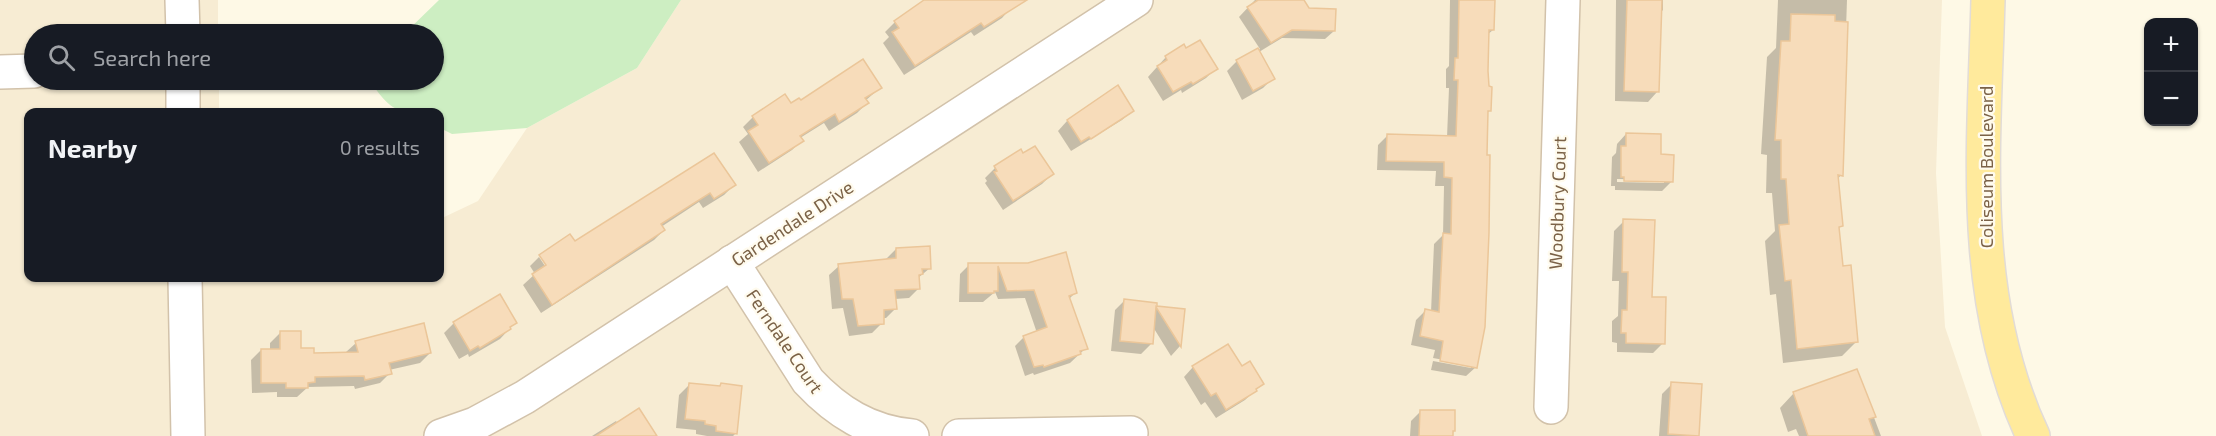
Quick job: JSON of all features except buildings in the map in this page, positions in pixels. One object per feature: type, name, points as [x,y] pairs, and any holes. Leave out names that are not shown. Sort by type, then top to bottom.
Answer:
[{"type":"main road","name":"Coliseum Boulevard","points":[[1988,0],[1983,180],[1983,221],[1987,262],[2001,343],[2033,436]]},
{"type":"street","points":[[182,0],[183,24]]},
{"type":"street","name":"Gardendale Drive","points":[[441,436],[475,424],[517,402],[1136,0]]},
{"type":"street","name":"Woodbury Court","points":[[1551,407],[1563,0]]},
{"type":"street","points":[[0,72],[24,71]]},
{"type":"street","points":[[183,90],[183,108]]},
{"type":"street","name":"Ferndale Court","points":[[732,262],[808,381],[822,396],[857,421],[877,429],[912,436]]},
{"type":"street","points":[[185,282],[188,436]]},
{"type":"street","points":[[959,436],[1131,433]]},
{"type":"shaded area","points":[[0,0],[218,0],[218,24],[24,24],[24,90],[219,90],[219,108],[24,108],[24,282],[444,282],[444,217],[478,201],[527,128],[637,68],[681,0],[1942,0],[1936,173],[1945,327],[1982,436],[0,436]]},
{"type":"green space","points":[[439,0],[681,0],[637,68],[527,128],[452,134],[444,130],[444,108],[394,108],[391,106],[377,90],[444,90],[444,24],[414,24]]}]
